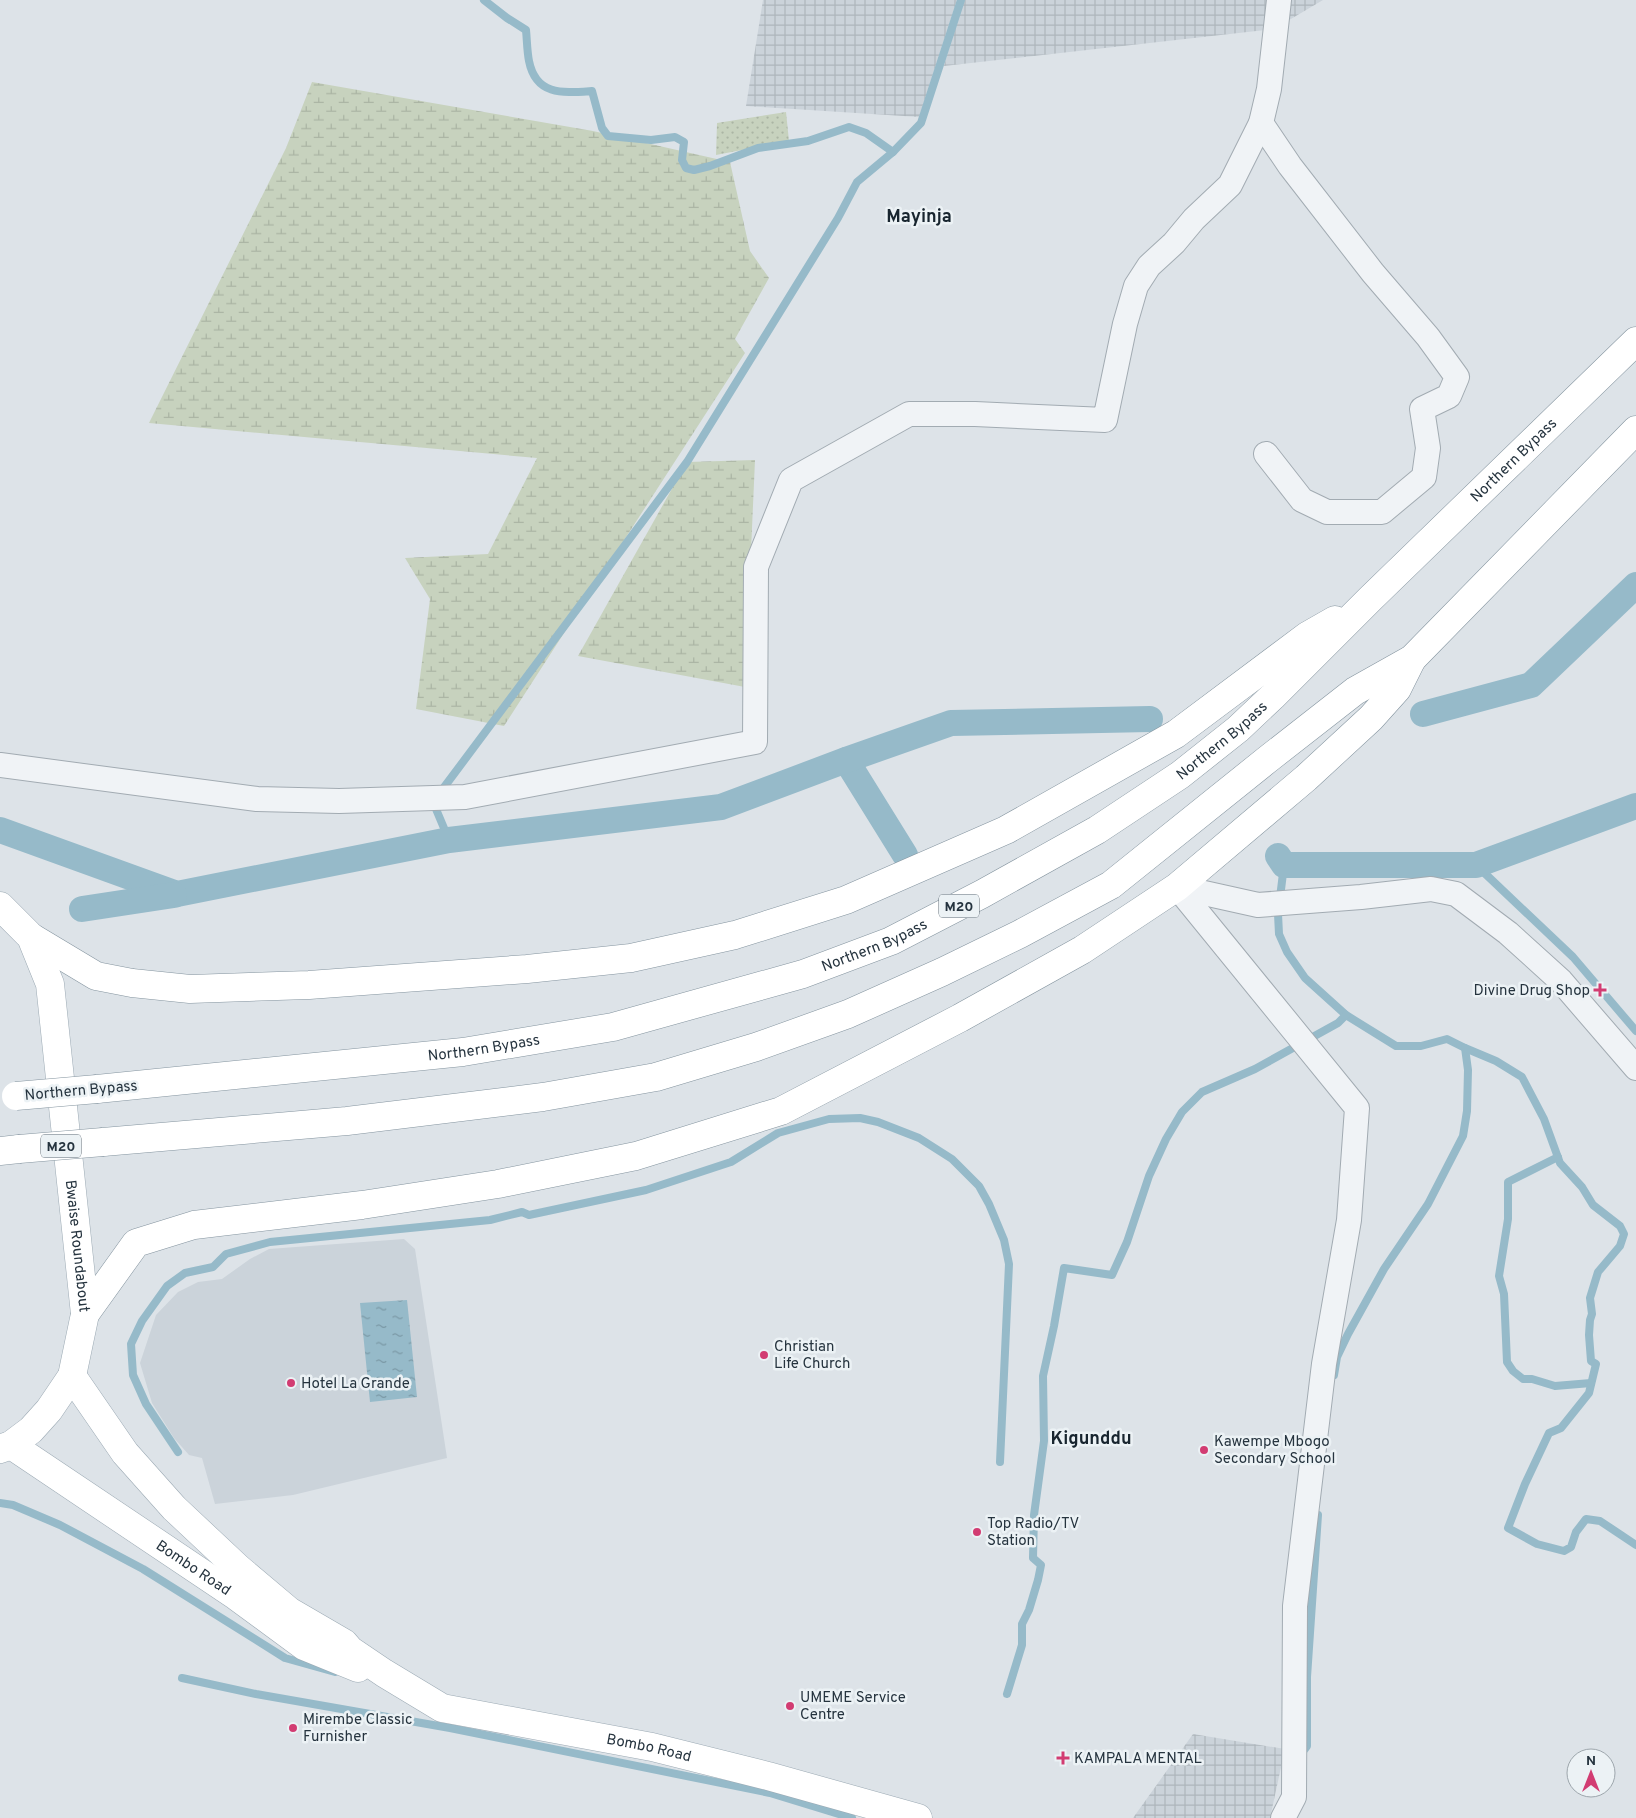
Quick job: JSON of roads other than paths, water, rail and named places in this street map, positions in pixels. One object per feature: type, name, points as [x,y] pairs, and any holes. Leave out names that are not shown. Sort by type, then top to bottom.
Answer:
[{"type":"main road","name":"Northern Bypass","points":[[8,1097],[463,1052],[613,1027],[804,974],[882,944],[982,894],[1089,834],[1180,775],[1238,728],[1273,696],[1370,599],[1636,341]]},
{"type":"main road","name":"M20","points":[[10,1150],[347,1121],[543,1097],[656,1077],[756,1047],[848,1014],[1011,938],[1111,885],[1268,758],[1355,691],[1412,659],[1636,430]]},
{"type":"main road","points":[[31,937],[96,976],[132,983],[190,989],[309,985],[526,969],[631,958],[735,935],[846,900],[1006,830],[1176,734],[1307,636],[1370,599]]},
{"type":"main road","points":[[84,1314],[136,1243],[194,1225],[362,1205],[498,1184],[636,1156],[781,1111],[960,1018],[1082,950],[1177,887],[1306,778],[1372,718],[1396,689],[1412,659]]},
{"type":"main road","name":"Bwaise Roundabout","points":[[0,906],[31,937],[50,984],[84,1314],[72,1376],[49,1410],[31,1430],[6,1447]]},
{"type":"main road","name":"Bombo Road","points":[[72,1376],[125,1453],[174,1508],[238,1568],[289,1611],[344,1643],[350,1650],[384,1673],[442,1708],[652,1746],[918,1818]]},
{"type":"main road","name":"Bombo Road","points":[[6,1447],[236,1596],[304,1646],[358,1668],[384,1673]]},
{"type":"street","points":[[0,765],[257,799],[339,801],[465,797],[755,742],[756,567],[791,480],[909,414],[975,414],[1105,420],[1125,324],[1136,286],[1149,266],[1230,185],[1261,122],[1269,89],[1279,0]]},
{"type":"street","points":[[1261,122],[1290,166],[1373,273],[1428,337],[1457,377],[1449,396],[1422,410],[1428,448],[1424,477],[1382,512],[1327,512],[1302,500],[1266,454]]},
{"type":"street","points":[[1177,887],[1258,905],[1361,897],[1431,889],[1456,894],[1515,939],[1561,981],[1636,1068]]},
{"type":"street","points":[[1177,887],[1357,1108],[1349,1220],[1324,1364],[1295,1606],[1294,1797],[1283,1818]]},
{"type":"water","points":[[407,1300],[417,1397],[370,1402],[360,1303]]},
{"type":"waterway","points":[[484,0],[526,30],[528,57],[533,72],[538,81],[544,86],[561,92],[592,91],[602,128],[608,136],[651,140],[675,137],[684,142],[682,160],[686,168],[694,170],[710,166],[758,148],[808,141],[849,127],[866,133],[893,152]]},
{"type":"waterway","points":[[449,840],[433,802],[687,462],[838,218],[857,182],[893,152],[921,123],[961,0]]},
{"type":"waterway","points":[[1423,714],[1531,685],[1636,585]]},
{"type":"waterway","points":[[0,830],[177,894],[449,840],[721,807],[951,723],[1150,719]]},
{"type":"waterway","points":[[846,760],[905,855]]},
{"type":"waterway","points":[[1278,856],[1284,865],[1476,865],[1636,806]]},
{"type":"waterway","points":[[1284,865],[1278,914],[1279,934],[1287,952],[1305,978],[1346,1015],[1396,1046],[1421,1046],[1447,1039],[1465,1048],[1468,1070],[1467,1111],[1463,1136],[1428,1204],[1384,1269],[1348,1334],[1337,1357],[1334,1375]]},
{"type":"waterway","points":[[1476,865],[1573,957],[1636,1031]]},
{"type":"waterway","points":[[82,909],[174,895]]},
{"type":"waterway","points":[[1007,1694],[1022,1645],[1022,1624],[1029,1610],[1041,1565],[1033,1558],[1034,1515],[1044,1441],[1043,1376],[1064,1268],[1112,1275],[1127,1242],[1149,1176],[1166,1139],[1182,1112],[1202,1092],[1255,1069],[1338,1023],[1346,1015]]},
{"type":"waterway","points":[[1465,1048],[1496,1061],[1522,1077],[1544,1119],[1560,1163],[1582,1187],[1593,1205],[1620,1226],[1624,1234],[1620,1246],[1598,1272],[1590,1298],[1592,1314],[1589,1335],[1591,1361],[1596,1364],[1589,1393],[1561,1428],[1549,1433],[1525,1484],[1508,1528],[1537,1544],[1564,1551],[1571,1547],[1576,1532],[1586,1519],[1600,1521],[1636,1545]]},
{"type":"waterway","points":[[178,1452],[146,1404],[133,1375],[131,1344],[142,1321],[167,1286],[185,1273],[213,1267],[226,1254],[270,1242],[490,1220],[522,1212],[529,1215],[646,1190],[731,1162],[778,1133],[829,1119],[860,1118],[878,1122],[919,1138],[952,1159],[979,1186],[989,1204],[1004,1240],[1009,1264],[1000,1462]]},
{"type":"waterway","points":[[1558,1157],[1508,1182],[1508,1219],[1499,1276],[1504,1294],[1507,1362],[1513,1371],[1523,1379],[1532,1379],[1555,1386],[1591,1383]]},
{"type":"waterway","points":[[0,1503],[13,1505],[60,1525],[143,1569],[285,1658],[335,1672]]},
{"type":"waterway","points":[[1301,1754],[1307,1746],[1307,1677],[1318,1515]]},
{"type":"waterway","points":[[182,1678],[256,1694],[450,1728],[770,1793],[852,1818]]},
{"type":"place","name":"Divine Drug Shop","points":[[1600,990]]},
{"type":"place","name":"Christian Life Church","points":[[764,1355]]},
{"type":"place","name":"Hotel La Grande","points":[[291,1383]]},
{"type":"place","name":"Kawempe Mbogo Secondary School","points":[[1204,1450]]},
{"type":"place","name":"Top Radio/TV Station","points":[[977,1532]]},
{"type":"place","name":"UMEME Service Centre","points":[[790,1706]]},
{"type":"place","name":"Mirembe Classic Furnisher","points":[[293,1728]]},
{"type":"place","name":"KAMPALA MENTAL","points":[[1063,1758]]},
{"type":"district","name":"Mayinja","points":[[919,216]]},
{"type":"district","name":"Kigunddu","points":[[1091,1438]]}]
